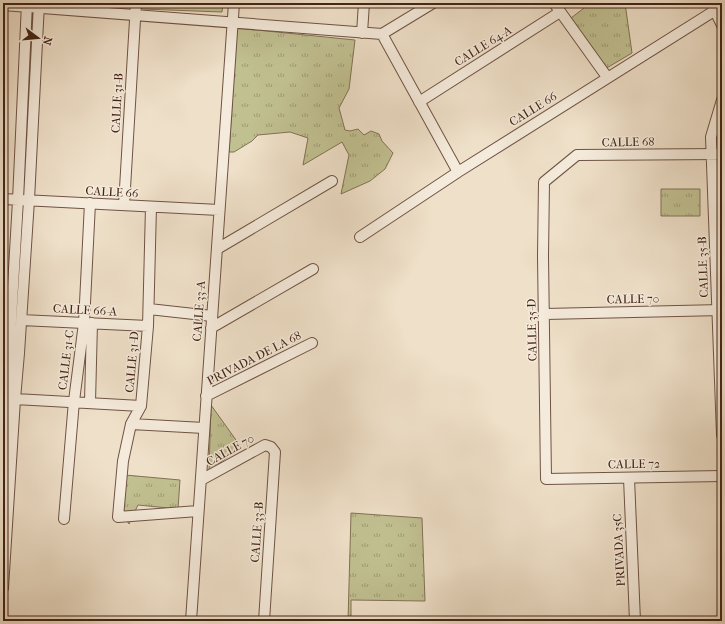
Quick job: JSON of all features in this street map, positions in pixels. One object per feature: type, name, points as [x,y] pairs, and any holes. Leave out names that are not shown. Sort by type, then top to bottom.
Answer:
[{"type":"street","name":"CALLE 31-B","points":[[124,205],[136,3]]},
{"type":"street","name":"CALLE 33-A","points":[[191,621],[234,3]]},
{"type":"street","points":[[362,33],[364,3]]},
{"type":"street","points":[[3,5],[39,5],[135,16],[382,34],[432,3]]},
{"type":"street","points":[[554,3],[607,77]]},
{"type":"street","points":[[3,459],[8,293],[18,200],[27,5]]},
{"type":"street","points":[[3,588],[29,200],[39,5]]},
{"type":"street","points":[[716,6],[722,24]]},
{"type":"street","name":"CALLE 66","points":[[360,237],[716,6]]},
{"type":"street","name":"CALLE 64-A","points":[[419,102],[560,12]]},
{"type":"street","points":[[382,34],[458,172]]},
{"type":"street","name":"CALLE 35-B","points":[[722,100],[711,137],[720,310],[722,435]]},
{"type":"street","name":"CALLE 68","points":[[544,182],[577,155],[722,154]]},
{"type":"street","points":[[217,250],[332,181]]},
{"type":"street","name":"CALLE 35-D","points":[[544,182],[543,256],[545,314],[546,479]]},
{"type":"street","name":"CALLE 66","points":[[3,199],[219,210]]},
{"type":"street","name":"CALLE 31-C","points":[[64,519],[74,401],[88,323],[90,204]]},
{"type":"street","name":"CALLE 31-D","points":[[151,207],[148,326],[141,406],[131,424],[123,461],[118,517],[198,512]]},
{"type":"street","points":[[211,328],[313,268]]},
{"type":"street","points":[[148,309],[212,316]]},
{"type":"street","name":"CALLE 70","points":[[545,314],[720,310]]},
{"type":"street","name":"CALLE 66-A","points":[[21,320],[148,326]]},
{"type":"street","points":[[88,323],[90,402]]},
{"type":"street","name":"PRIVADA DE LA 68","points":[[206,396],[312,343]]},
{"type":"street","points":[[15,398],[141,406]]},
{"type":"street","points":[[131,424],[204,428]]},
{"type":"street","name":"CALLE 70","points":[[201,480],[265,445],[271,447]]},
{"type":"street","name":"CALLE 33-B","points":[[264,621],[275,452],[271,447]]},
{"type":"street","name":"CALLE 72","points":[[546,479],[722,476]]},
{"type":"street","name":"PRIVADA 35C","points":[[629,478],[635,621]]},
{"type":"green space","points":[[142,3],[223,3],[222,12],[142,9]]},
{"type":"green space","points":[[581,3],[625,3],[632,53],[605,69],[571,18],[584,8]]},
{"type":"green space","points":[[237,28],[355,40],[349,89],[339,108],[345,130],[350,131],[358,129],[364,135],[371,131],[379,134],[382,141],[393,153],[385,169],[370,181],[341,194],[349,155],[342,142],[303,165],[308,138],[290,132],[258,135],[252,141],[234,152],[229,152]]},
{"type":"green space","points":[[661,189],[700,189],[700,216],[661,216]]},
{"type":"green space","points":[[211,405],[241,447],[209,471]]},
{"type":"green space","points":[[125,475],[180,480],[178,509],[138,505],[129,524],[121,512]]},
{"type":"green space","points":[[351,513],[422,518],[425,601],[351,600],[351,618],[410,621],[348,621]]}]
